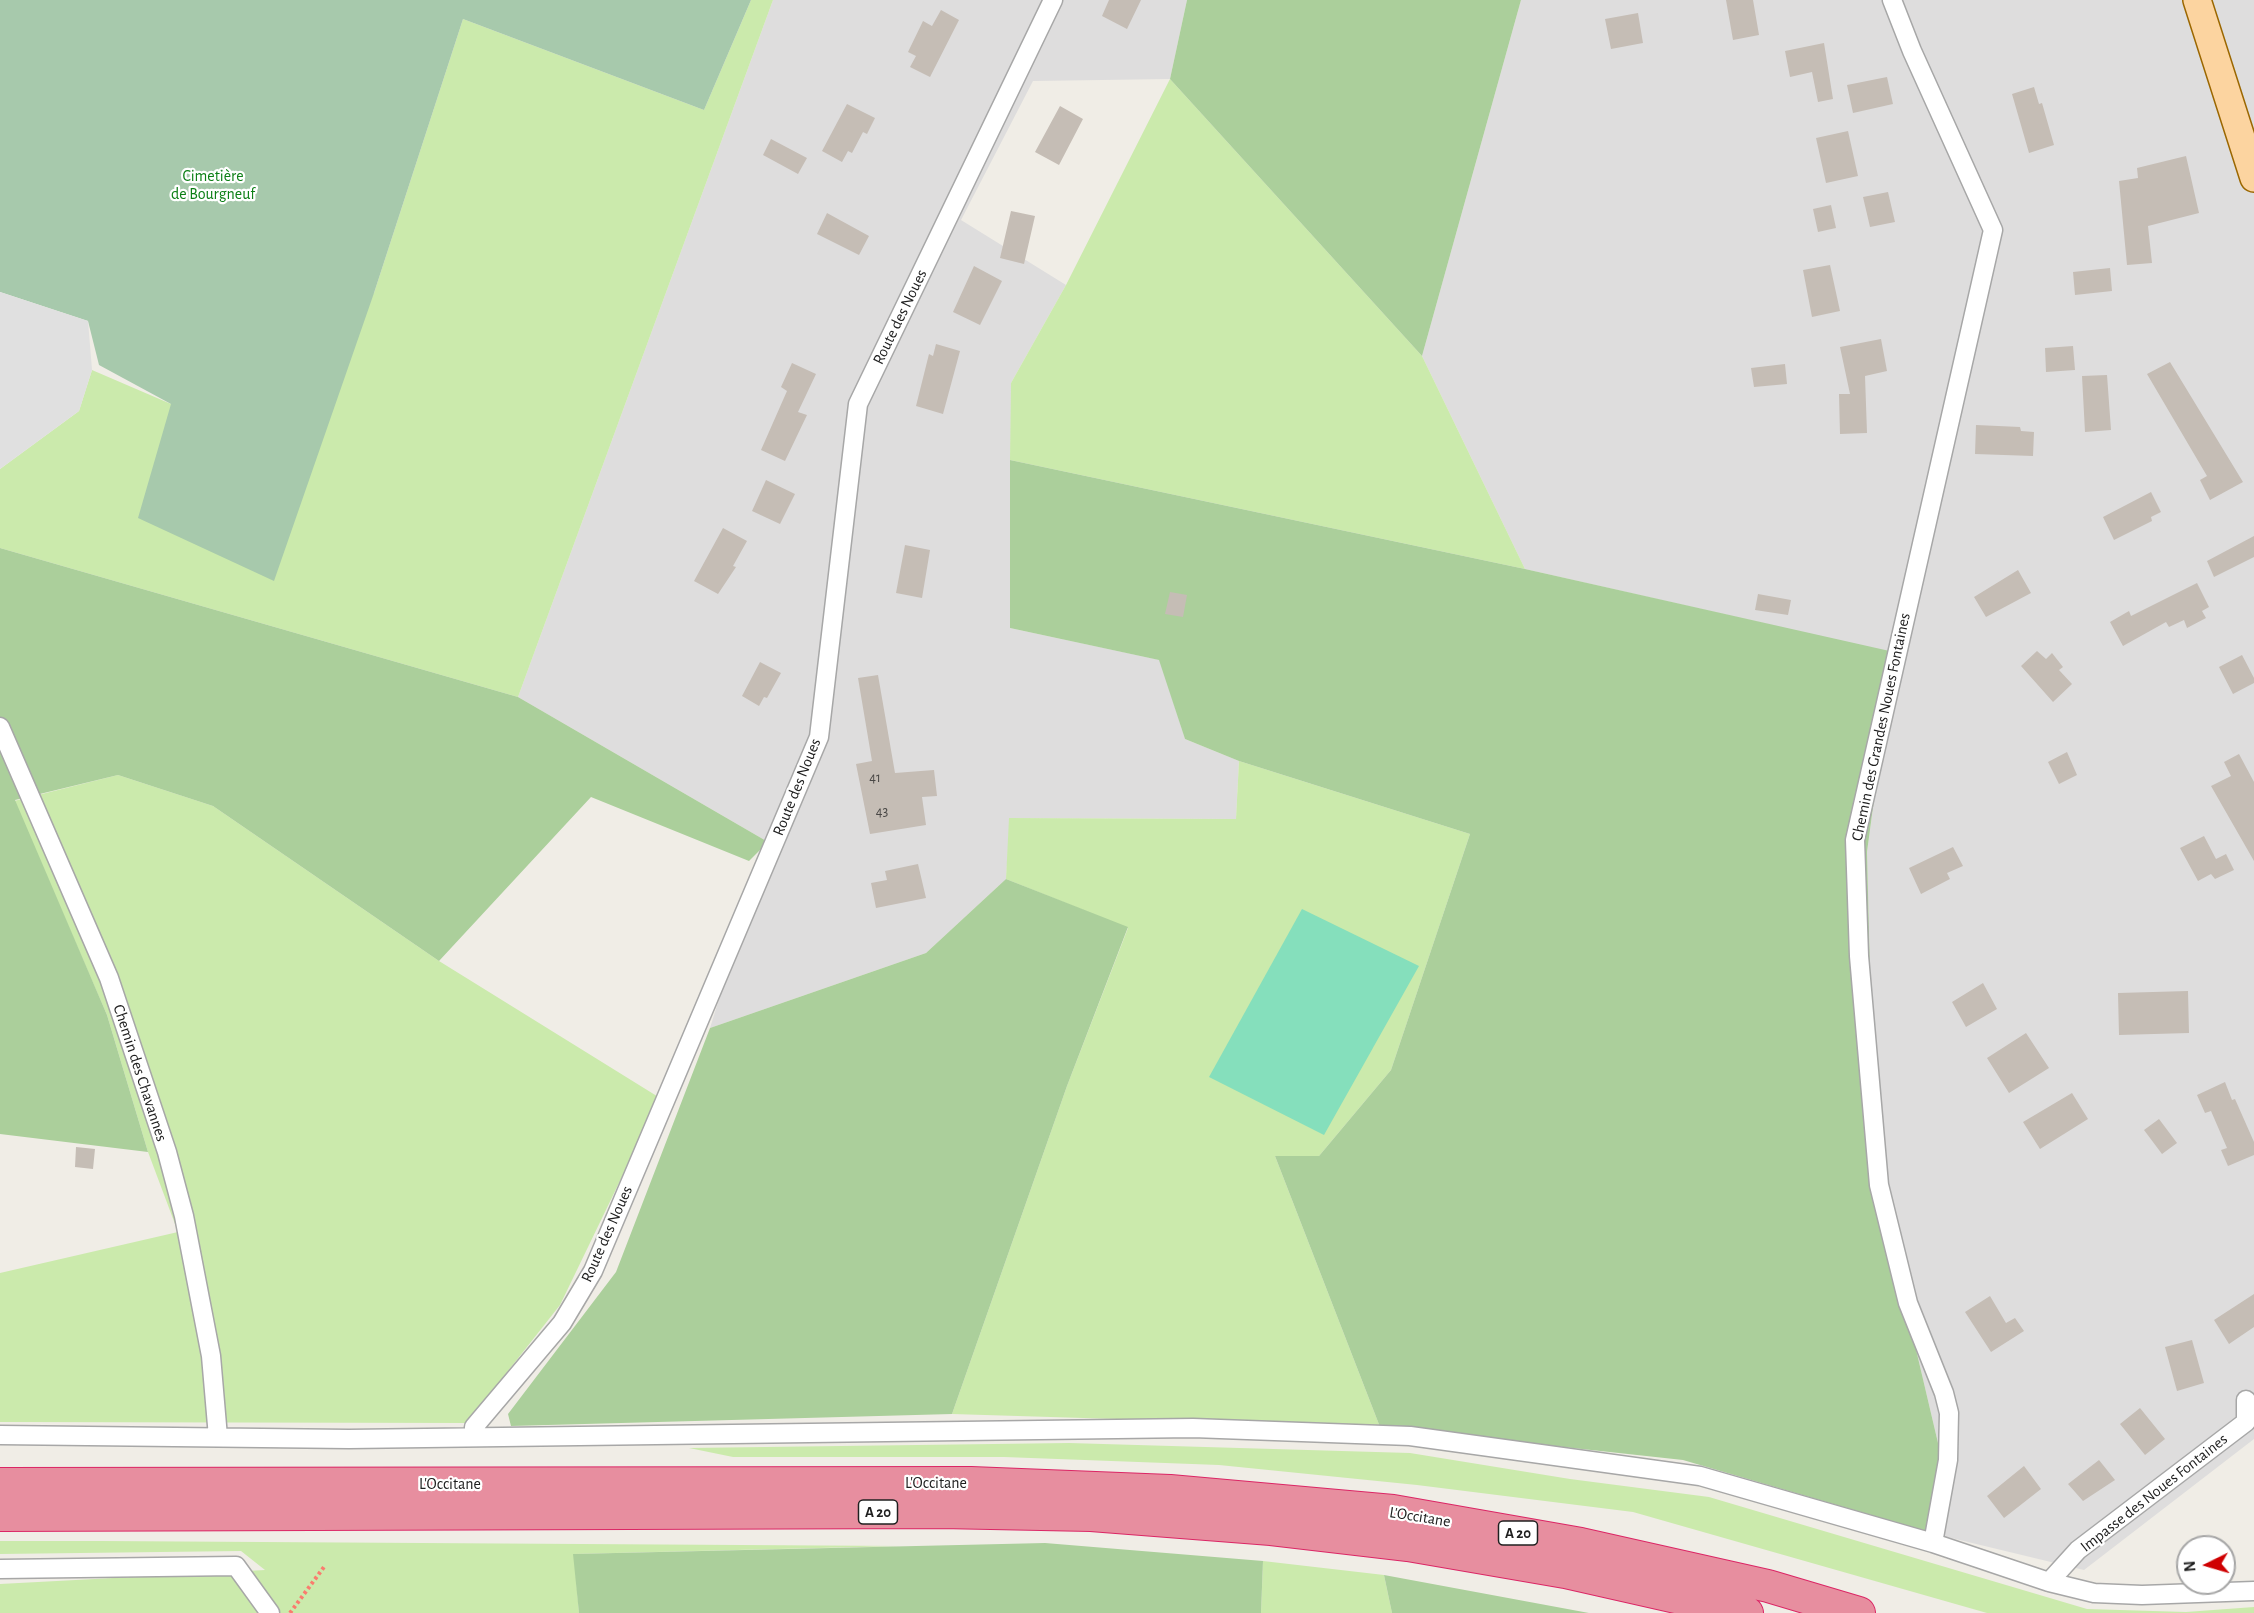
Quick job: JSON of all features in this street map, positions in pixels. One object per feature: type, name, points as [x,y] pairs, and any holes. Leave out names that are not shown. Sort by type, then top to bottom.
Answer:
[{"type":"highway","name":"L'Occitane","points":[[0,1484],[971,1483],[1170,1491],[1393,1511],[1581,1544],[1768,1586],[1859,1613]]},
{"type":"highway","name":"L'Occitane","points":[[0,1515],[941,1512],[1091,1515],[1271,1528],[1408,1545],[1565,1572],[1747,1613]]},
{"type":"main road","points":[[2197,0],[2254,178]]},
{"type":"street","name":"Route des Noues","points":[[474,1436],[474,1427],[562,1323],[593,1271],[819,737],[858,404],[1053,0]]},
{"type":"street","name":"Chemin des Grandes Noues Fontaines","points":[[1892,0],[1912,51],[1993,230],[1856,840],[1858,956],[1879,1185],[1908,1303],[1944,1393],[1949,1413],[1948,1460],[1934,1543]]},
{"type":"street","name":"Chemin des Chavannes","points":[[0,727],[109,978],[166,1152],[184,1216],[212,1356],[218,1437]]},
{"type":"street","name":"Impasse des Noues Fontaines","points":[[2049,1582],[2078,1550],[2246,1422],[2246,1400]]},
{"type":"street","points":[[0,1435],[349,1439],[1193,1428],[1410,1436],[1700,1476],[1934,1543],[2049,1582],[2094,1593],[2142,1595],[2254,1591]]},
{"type":"street","points":[[0,1569],[236,1566],[270,1613]]},
{"type":"path","points":[[290,1613],[324,1567]]},
{"type":"shaded area","points":[[773,0],[1187,0],[1170,79],[1033,81],[961,220],[1066,285],[1011,383],[1010,628],[1160,660],[1185,739],[1239,761],[1236,819],[1010,818],[1006,879],[926,953],[710,1028],[768,842],[518,697]]},
{"type":"shaded area","points":[[1521,0],[2254,0],[2254,1439],[2084,1570],[1939,1535],[1938,1443],[1875,1175],[1867,852],[1894,653],[1525,569],[1422,356]]},
{"type":"shaded area","points":[[0,292],[88,321],[92,370],[79,411],[0,469]]},
{"type":"green space","name":"Cimetière de Bourgneuf","points":[[0,0],[751,0],[704,110],[463,19],[374,293],[274,581],[138,518],[171,404],[99,365],[88,321],[0,292]]},
{"type":"green space","points":[[751,0],[773,0],[518,697],[0,548],[0,469],[79,411],[92,370],[171,404],[374,293],[463,19],[704,110]]},
{"type":"green space","points":[[1187,0],[1521,0],[1422,356],[1170,79]]},
{"type":"green space","points":[[1170,79],[1422,356],[1525,569],[1010,460],[1011,383],[1066,285]]},
{"type":"green space","points":[[1010,460],[1525,569],[1894,652],[1867,852],[1875,1175],[1938,1443],[1939,1535],[1683,1460],[1380,1427],[1275,1156],[1319,1156],[1391,1070],[1470,834],[1239,761],[1185,739],[1159,660],[1010,628]]},
{"type":"green space","points":[[0,548],[518,697],[768,842],[749,861],[591,797],[439,961],[213,806],[118,775],[15,800],[107,1015],[148,1152],[0,1134]]},
{"type":"green space","points":[[1239,761],[1470,834],[1391,1070],[1319,1156],[1275,1156],[1380,1427],[952,1414],[1067,1086],[1128,928],[1006,879],[1009,818],[1236,819]]},
{"type":"green space","points":[[118,775],[213,806],[439,961],[660,1098],[560,1305],[467,1423],[0,1422],[0,1273],[178,1232],[148,1152],[107,1015],[14,801]]},
{"type":"green space","points":[[1006,879],[1128,927],[1067,1086],[952,1414],[511,1426],[508,1414],[616,1272],[710,1028],[926,953]]},
{"type":"green space","points":[[1302,909],[1419,966],[1324,1135],[1209,1077]]},
{"type":"green space","points":[[1069,1443],[1410,1453],[1570,1479],[1709,1497],[2087,1609],[2186,1612],[2254,1607],[2254,1613],[1987,1613],[1633,1512],[1417,1485],[1219,1465],[1004,1457],[733,1457],[689,1448]]},
{"type":"green space","points":[[0,1541],[901,1546],[574,1554],[579,1613],[0,1613],[0,1584],[265,1570],[241,1551],[0,1554]]},
{"type":"green space","points":[[1045,1543],[1263,1561],[1261,1613],[579,1613],[573,1554]]},
{"type":"green space","points":[[1263,1561],[1384,1575],[1392,1613],[1261,1613]]},
{"type":"green space","points":[[1384,1575],[1589,1613],[1392,1613]]},
{"type":"building","points":[[1109,0],[1141,0],[1127,29],[1102,16]]},
{"type":"building","points":[[1726,0],[1753,0],[1759,35],[1733,40]]},
{"type":"building","points":[[941,10],[959,20],[930,77],[910,67],[916,56],[908,52],[923,21],[932,26]]},
{"type":"building","points":[[1638,13],[1643,43],[1611,49],[1605,19]]},
{"type":"building","points":[[1824,43],[1833,99],[1818,102],[1812,72],[1790,77],[1785,51]]},
{"type":"building","points":[[1887,77],[1893,104],[1853,113],[1847,85]]},
{"type":"building","points":[[2034,87],[2039,104],[2042,103],[2054,145],[2029,153],[2012,94]]},
{"type":"building","points":[[847,104],[875,118],[867,134],[863,132],[852,153],[848,151],[842,162],[822,151]]},
{"type":"building","points":[[1060,106],[1083,119],[1059,165],[1035,152]]},
{"type":"building","points":[[1848,131],[1858,176],[1826,183],[1816,138]]},
{"type":"building","points":[[771,139],[807,158],[798,174],[763,155]]},
{"type":"building","points":[[2186,156],[2199,213],[2148,226],[2152,263],[2127,265],[2119,181],[2138,178],[2137,168]]},
{"type":"building","points":[[1888,192],[1895,222],[1870,227],[1863,197]]},
{"type":"building","points":[[1831,205],[1836,228],[1818,232],[1813,209]]},
{"type":"building","points":[[1011,211],[1035,216],[1024,264],[1000,258]]},
{"type":"building","points":[[827,213],[869,236],[859,255],[817,234]]},
{"type":"building","points":[[1830,265],[1840,311],[1812,317],[1803,270]]},
{"type":"building","points":[[974,266],[1002,281],[980,325],[953,312]]},
{"type":"building","points":[[2110,268],[2112,291],[2075,295],[2073,272]]},
{"type":"building","points":[[1881,339],[1887,371],[1865,376],[1867,433],[1840,434],[1839,394],[1850,394],[1840,347]]},
{"type":"building","points":[[936,344],[960,351],[943,414],[916,406],[929,354],[933,356]]},
{"type":"building","points":[[2073,346],[2075,370],[2046,372],[2045,348]]},
{"type":"building","points":[[2170,362],[2243,482],[2210,500],[2200,480],[2207,476],[2147,374]]},
{"type":"building","points":[[792,363],[816,374],[798,412],[807,415],[785,461],[761,450],[787,391],[781,387]]},
{"type":"building","points":[[1785,364],[1787,384],[1754,387],[1751,368]]},
{"type":"building","points":[[2107,375],[2111,430],[2085,432],[2082,376]]},
{"type":"building","points":[[1976,425],[2020,427],[2021,431],[2034,432],[2033,456],[1975,454]]},
{"type":"building","points":[[766,480],[795,494],[780,524],[752,511]]},
{"type":"building","points":[[2151,492],[2161,512],[2151,517],[2152,521],[2114,540],[2103,517]]},
{"type":"building","points":[[723,528],[747,541],[733,566],[736,567],[718,594],[694,581]]},
{"type":"building","points":[[2254,536],[2254,557],[2214,577],[2207,561]]},
{"type":"building","points":[[905,545],[930,550],[922,598],[896,593]]},
{"type":"building","points":[[2018,570],[2031,593],[1986,617],[1974,597]]},
{"type":"building","points":[[2197,583],[2209,607],[2202,611],[2206,618],[2187,628],[2184,620],[2169,627],[2166,622],[2123,646],[2110,622],[2129,611],[2131,616]]},
{"type":"building","points":[[1170,592],[1187,595],[1183,617],[1165,614]]},
{"type":"building","points":[[1758,594],[1791,600],[1788,615],[1755,610]]},
{"type":"building","points":[[2037,651],[2046,659],[2052,653],[2063,667],[2059,670],[2072,684],[2053,702],[2021,666]]},
{"type":"building","points":[[2242,655],[2254,678],[2254,683],[2233,694],[2219,667]]},
{"type":"building","points":[[760,662],[781,673],[767,698],[764,697],[759,706],[742,696]]},
{"type":"building","points":[[878,675],[895,773],[934,770],[937,796],[922,797],[926,825],[870,834],[856,764],[872,761],[858,678]]},
{"type":"building","points":[[2067,752],[2077,775],[2059,784],[2048,762]]},
{"type":"building","points":[[2239,754],[2254,782],[2254,861],[2211,786],[2231,776],[2224,762]]},
{"type":"building","points":[[2204,836],[2216,859],[2226,854],[2234,870],[2215,879],[2211,874],[2198,881],[2180,848]]},
{"type":"building","points":[[1953,847],[1963,866],[1947,873],[1950,879],[1921,894],[1909,868]]},
{"type":"building","points":[[918,864],[926,898],[876,908],[871,883],[887,880],[885,871]]},
{"type":"building","points":[[1983,983],[1997,1009],[1966,1027],[1952,1002]]},
{"type":"building","points":[[2188,991],[2189,1033],[2119,1035],[2118,993]]},
{"type":"building","points":[[2026,1033],[2049,1068],[2009,1093],[1987,1058]]},
{"type":"building","points":[[2225,1082],[2254,1142],[2254,1155],[2228,1166],[2221,1150],[2227,1148],[2211,1111],[2205,1113],[2197,1095]]},
{"type":"building","points":[[2072,1093],[2088,1119],[2040,1149],[2023,1122]]},
{"type":"building","points":[[2159,1119],[2177,1143],[2162,1154],[2144,1130]]},
{"type":"building","points":[[76,1147],[95,1149],[93,1169],[75,1167]]},
{"type":"building","points":[[2254,1294],[2254,1327],[2229,1344],[2214,1320]]},
{"type":"building","points":[[1990,1296],[2006,1323],[2015,1318],[2024,1331],[1991,1352],[1965,1312]]},
{"type":"building","points":[[2192,1340],[2204,1383],[2177,1391],[2165,1347]]},
{"type":"building","points":[[2140,1408],[2165,1439],[2145,1455],[2120,1424]]},
{"type":"building","points":[[2099,1460],[2115,1480],[2083,1501],[2068,1484]]},
{"type":"building","points":[[2024,1466],[2041,1489],[2004,1518],[1987,1496]]}]
